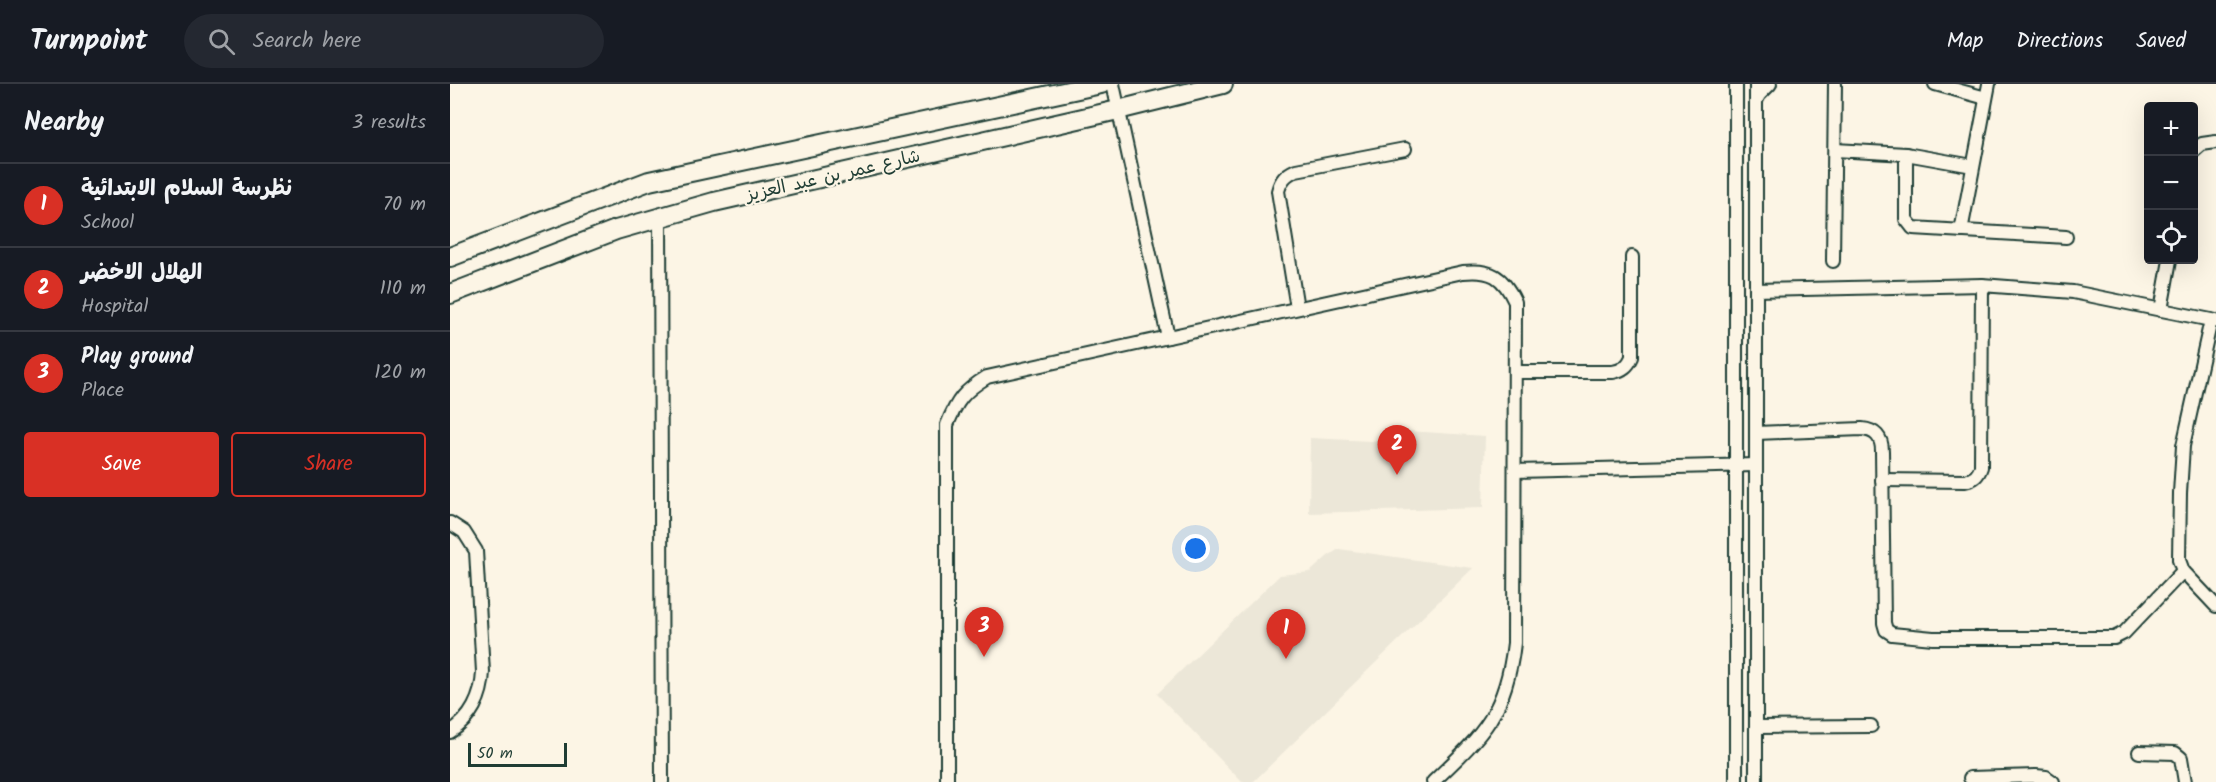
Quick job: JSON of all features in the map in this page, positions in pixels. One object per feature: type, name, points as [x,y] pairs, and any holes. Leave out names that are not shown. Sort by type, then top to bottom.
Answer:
[{"type":"street","name":"شارع عمر بن عبد العزيز","points":[[450,257],[649,181],[1101,84]]},
{"type":"street","points":[[1113,84],[1168,337]]},
{"type":"street","name":"شارع عمر بن عبد العزيز","points":[[450,294],[616,230],[714,202],[1223,84]]},
{"type":"street","points":[[1736,84],[1736,782]]},
{"type":"street","points":[[1756,84],[1756,782]]},
{"type":"street","points":[[1755,102],[1770,84]]},
{"type":"street","points":[[1833,261],[1835,84]]},
{"type":"street","points":[[1935,84],[1986,98]]},
{"type":"street","points":[[1961,231],[1989,84]]},
{"type":"street","points":[[2198,147],[2202,144],[2216,142]]},
{"type":"street","points":[[1297,308],[1278,191],[1280,181],[1287,174],[1296,170],[1405,149]]},
{"type":"street","points":[[1834,150],[1906,154],[1973,166]]},
{"type":"street","points":[[1906,154],[1908,222],[1917,230],[2066,237]]},
{"type":"street","points":[[660,218],[662,782]]},
{"type":"street","points":[[1515,372],[1613,372],[1628,365],[1632,357],[1632,257]]},
{"type":"street","points":[[2161,310],[2169,264]]},
{"type":"street","points":[[947,782],[947,425],[955,405],[969,388],[987,377],[1480,270],[1495,275],[1508,286],[1515,302],[1514,643],[1511,672],[1502,699],[1488,724],[1470,746],[1433,782]]},
{"type":"street","points":[[1756,290],[1982,285],[2073,292],[2213,321],[2183,446],[2179,560],[2183,571],[2216,606]]},
{"type":"street","points":[[1882,480],[1965,481],[1979,474],[1981,467],[1982,285]]},
{"type":"street","points":[[1756,432],[1870,430],[1877,434],[1882,442],[1884,623],[1886,630],[1892,634],[1933,638],[2114,638],[2124,633],[2183,571]]},
{"type":"street","points":[[1515,471],[1756,465]]},
{"type":"street","points":[[450,523],[470,537],[476,551],[483,672],[480,691],[473,709],[462,723],[450,732]]},
{"type":"street","points":[[1756,726],[1871,726]]},
{"type":"street","points":[[2139,752],[2175,753],[2181,758],[2185,782]]},
{"type":"street","points":[[1970,778],[2036,776],[2046,777],[2053,782]]},
{"type":"shaded area","points":[[1393,430],[1485,436],[1483,508],[1309,513],[1310,438],[1391,442]]},
{"type":"shaded area","points":[[1339,549],[1473,568],[1253,782],[1242,782],[1157,694],[1280,575],[1310,572]]},
{"type":"place","name":"الهلال الاخضر","points":[[1397,475]]},
{"type":"place","name":"Play ground","points":[[984,657]]},
{"type":"place","name":"نظرسة السلام الابتدائية","points":[[1286,659]]}]
